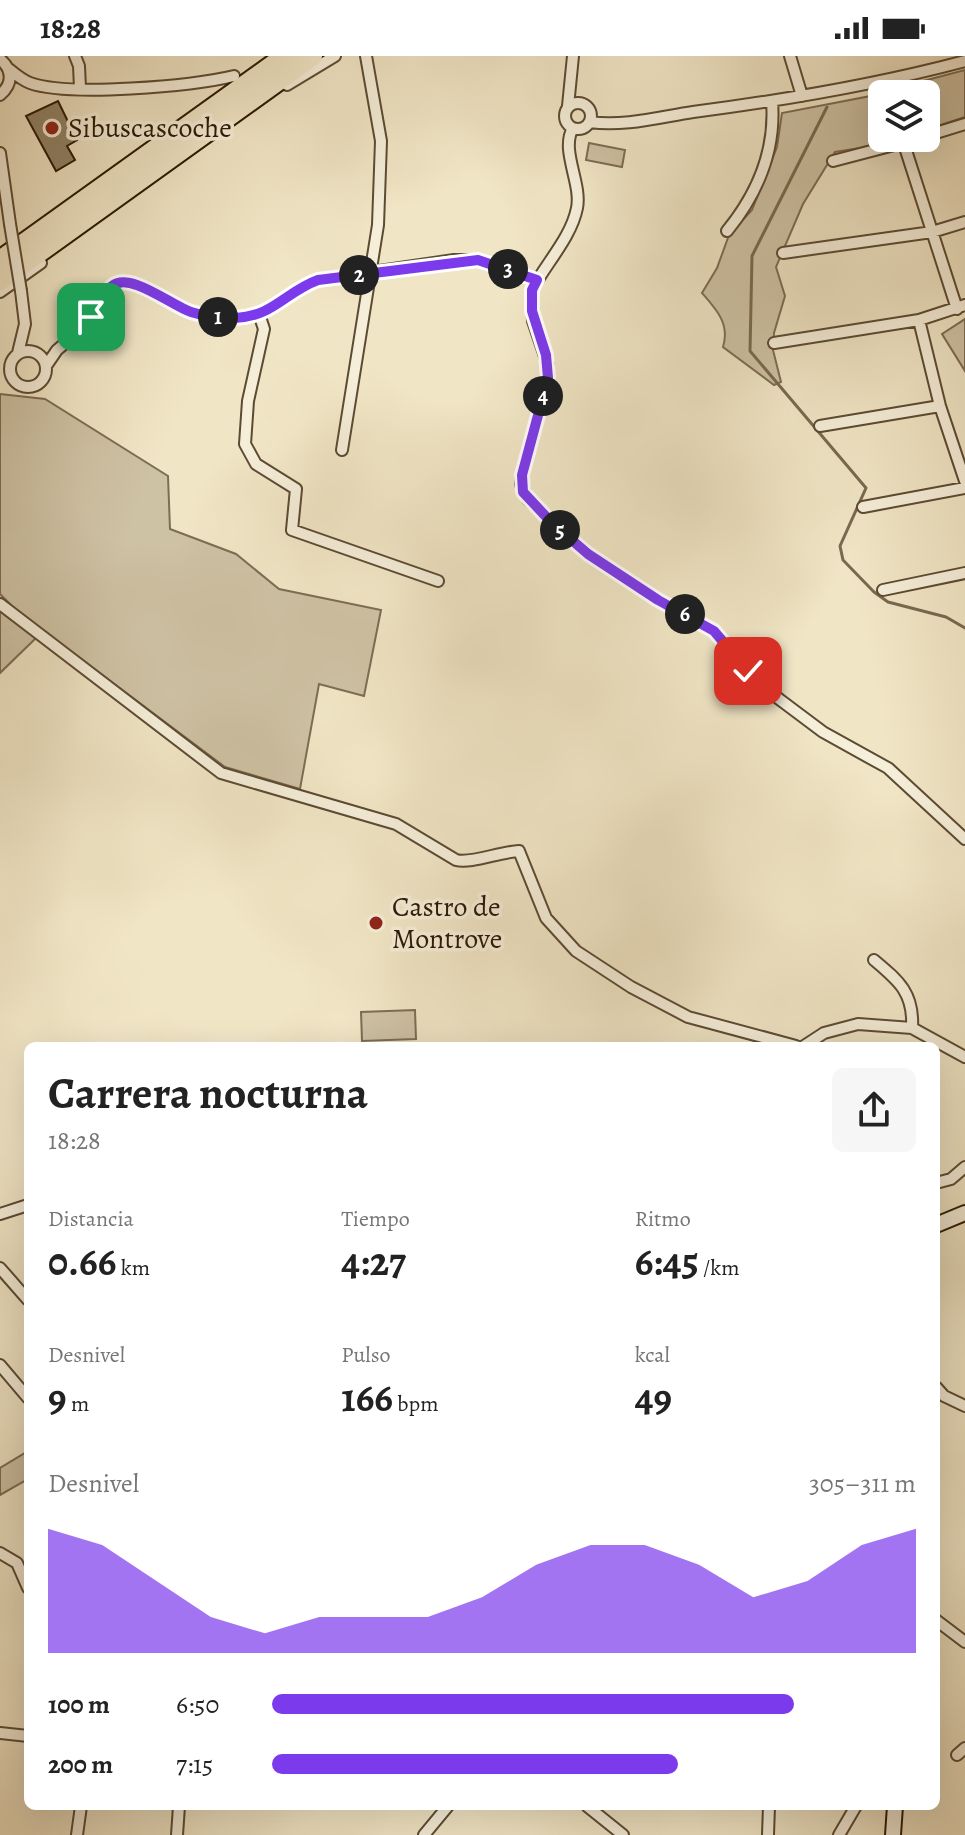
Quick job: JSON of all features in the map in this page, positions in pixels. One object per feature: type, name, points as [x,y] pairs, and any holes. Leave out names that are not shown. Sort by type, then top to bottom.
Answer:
[{"type":"highway","points":[[234,76],[270,56]]},
{"type":"highway","points":[[0,261],[286,56]]},
{"type":"highway","points":[[0,280],[312,56]]},
{"type":"street","points":[[75,56],[79,66],[80,88]]},
{"type":"street","points":[[0,292],[282,88],[335,56]]},
{"type":"street","points":[[342,450],[373,273],[378,225],[381,141],[366,56]]},
{"type":"street","points":[[573,56],[565,118],[573,128]]},
{"type":"street","points":[[790,56],[802,96]]},
{"type":"street","points":[[0,59],[22,79],[40,85],[80,88],[159,86],[234,76]]},
{"type":"street","points":[[909,80],[965,61]]},
{"type":"street","points":[[2,94],[10,80],[9,69]]},
{"type":"street","points":[[2,94],[40,85]]},
{"type":"street","points":[[568,85],[590,110],[590,122]]},
{"type":"street","points":[[573,128],[584,128],[590,122],[632,121],[802,96],[868,90]]},
{"type":"street","points":[[727,231],[747,206],[769,155],[772,101]]},
{"type":"street","points":[[568,106],[580,102]]},
{"type":"street","points":[[940,132],[965,124]]},
{"type":"street","points":[[573,128],[569,142],[577,205],[565,235],[532,290],[532,311],[548,365],[548,378],[522,475],[521,484],[528,499],[588,554],[658,600],[714,631],[748,671],[779,699],[823,732],[888,768],[965,839]]},
{"type":"street","points":[[833,161],[868,151]]},
{"type":"street","points":[[774,343],[919,320],[961,307],[932,232],[907,152]]},
{"type":"street","points":[[0,153],[24,315],[23,337],[10,370],[18,384]]},
{"type":"street","points":[[783,253],[932,232],[965,222]]},
{"type":"street","points":[[0,382],[28,387],[38,384],[45,376],[46,366],[64,344],[82,329],[112,286],[124,282],[134,283],[190,312],[235,318],[272,310],[309,283],[373,273],[478,260],[537,280]]},
{"type":"street","points":[[259,314],[264,329],[248,401],[245,444],[256,464],[296,489],[292,530],[438,581]]},
{"type":"street","points":[[24,315],[36,352],[46,366]]},
{"type":"street","points":[[919,320],[940,406],[965,481]]},
{"type":"street","points":[[0,365],[15,356],[64,344]]},
{"type":"street","points":[[820,426],[940,406]]},
{"type":"street","points":[[863,507],[965,488]]},
{"type":"street","points":[[883,590],[965,573]]},
{"type":"street","points":[[0,604],[221,773],[396,824],[465,862],[498,852],[519,851],[546,918],[576,951],[631,987],[688,1017],[781,1042]]},
{"type":"street","points":[[874,960],[896,979],[910,999],[912,1028]]},
{"type":"street","points":[[810,1042],[824,1033],[858,1024],[912,1028],[938,1042]]},
{"type":"street","points":[[940,1043],[965,1057]]},
{"type":"street","points":[[940,1182],[951,1179],[965,1167]]},
{"type":"street","points":[[0,1214],[24,1206]]},
{"type":"street","points":[[940,1223],[965,1213]]},
{"type":"street","points":[[0,1268],[24,1295]]},
{"type":"street","points":[[0,1365],[24,1393]]},
{"type":"street","points":[[940,1392],[965,1406]]},
{"type":"street","points":[[3,1554],[17,1563],[24,1579]]},
{"type":"street","points":[[940,1623],[965,1642]]},
{"type":"street","points":[[0,1733],[24,1736]]},
{"type":"street","points":[[77,1835],[80,1810]]},
{"type":"street","points":[[177,1835],[179,1810]]},
{"type":"street","points":[[424,1835],[445,1810]]},
{"type":"street","points":[[592,1810],[623,1835]]},
{"type":"street","points":[[768,1835],[769,1810]]},
{"type":"street","points":[[839,1835],[854,1810]]},
{"type":"street","points":[[893,1835],[895,1810]]},
{"type":"shaded area","points":[[965,70],[965,117],[940,125],[940,80],[927,80]]},
{"type":"shaded area","points":[[868,97],[868,147],[835,152],[803,204],[776,267],[785,296],[774,333],[773,350],[781,382],[774,385],[723,347],[723,324],[702,293],[717,268],[729,235],[752,210],[777,147],[782,113]]},
{"type":"shaded area","points":[[589,143],[625,150],[622,167],[586,160]]},
{"type":"shaded area","points":[[965,319],[965,371],[942,334]]},
{"type":"shaded area","points":[[0,394],[45,399],[168,476],[170,529],[236,554],[279,589],[381,610],[364,696],[319,684],[300,789],[225,767],[18,612],[0,594]]},
{"type":"shaded area","points":[[0,607],[37,637],[0,673]]},
{"type":"shaded area","points":[[415,1010],[416,1039],[362,1041],[361,1012]]},
{"type":"shaded area","points":[[24,1454],[24,1481],[0,1495],[0,1468]]},
{"type":"building","name":"Sibuscascoche","points":[[58,101],[77,140],[67,146],[75,160],[56,171],[26,116]]},
{"type":"waterway","points":[[827,107],[752,256],[750,351],[866,488],[840,546],[843,560],[888,602],[946,617],[965,628]]},
{"type":"place","name":"Sibuscascoche","points":[[52,128]]},
{"type":"place","name":"Castro de Montrove","points":[[376,923]]},
{"type":"route","points":[[91,317],[112,286],[124,282],[134,283],[190,312],[235,318],[272,310],[299,289],[318,280],[454,260],[478,260],[537,280],[531,299],[533,321],[546,355],[548,378],[525,460],[521,484],[523,492],[552,523],[588,554],[658,600],[714,631],[748,671]]}]
